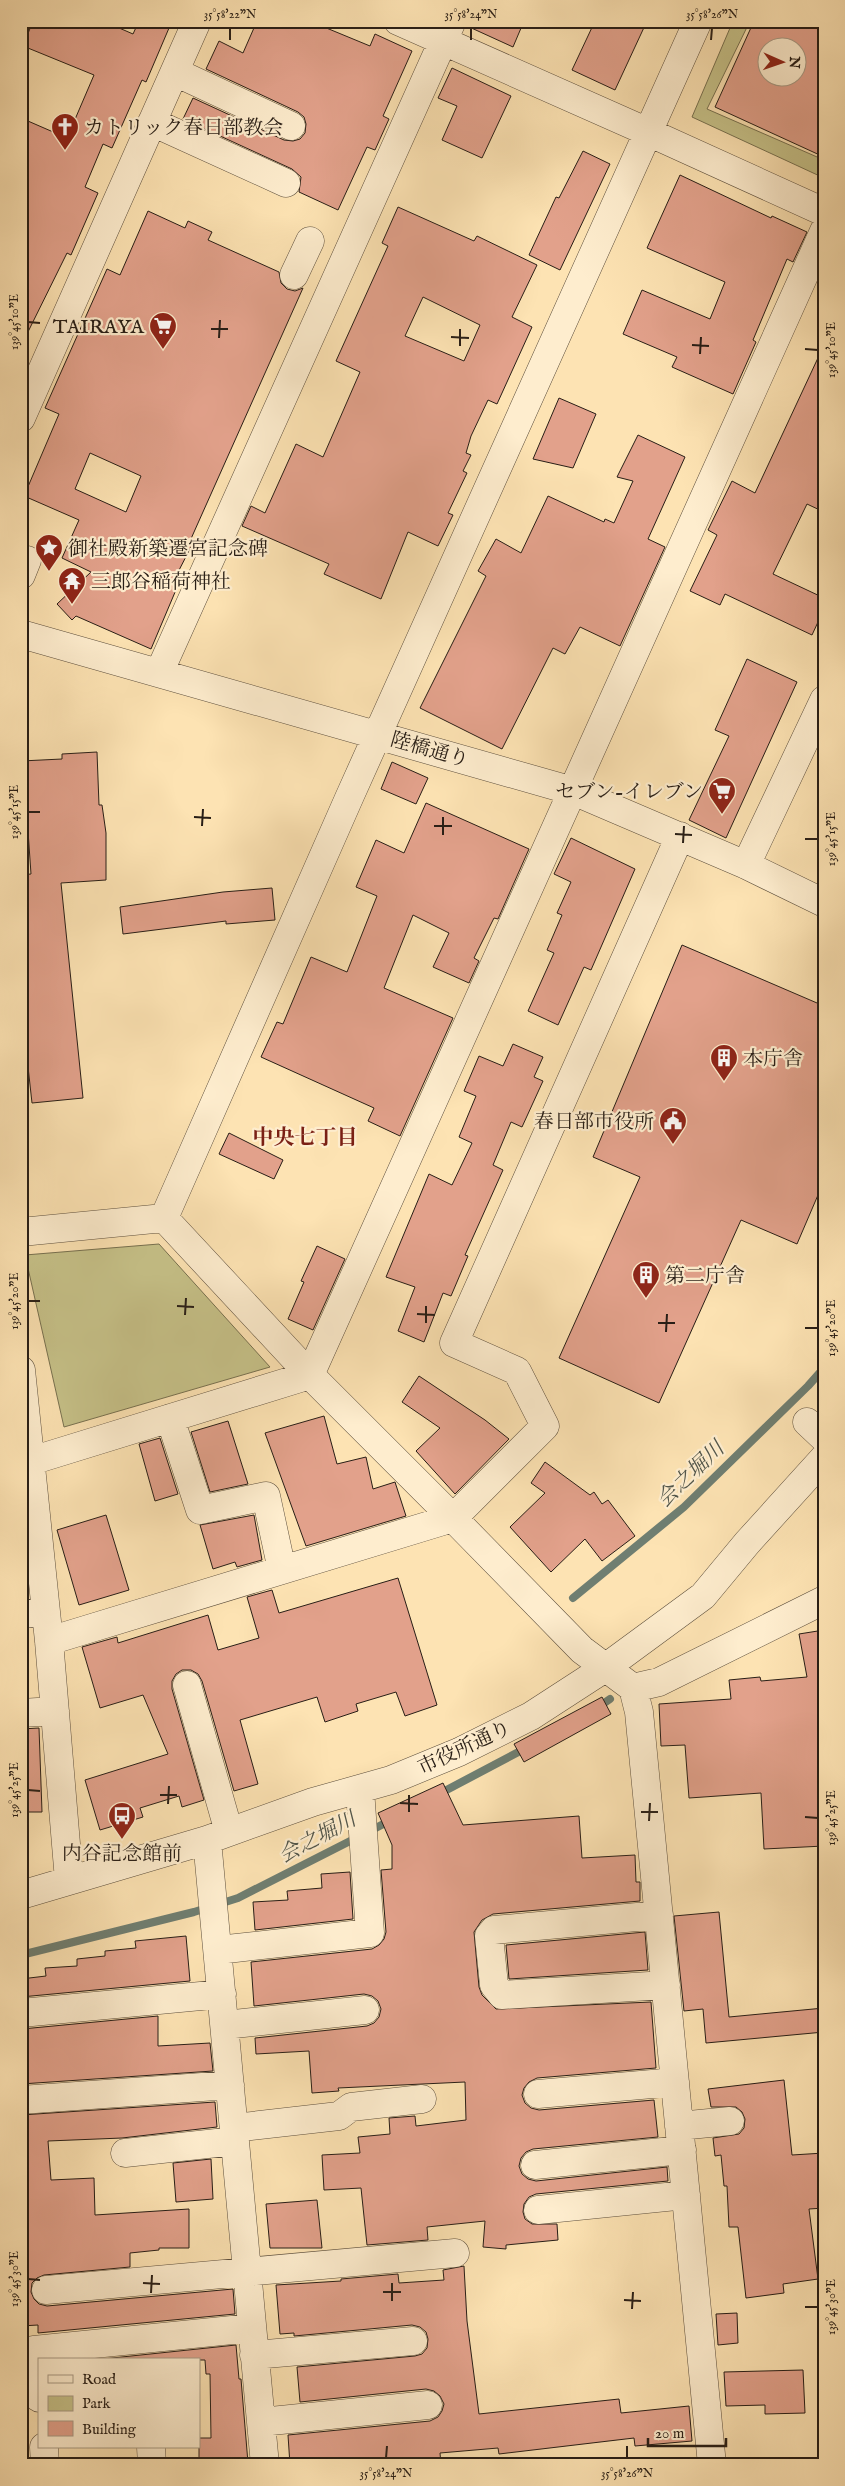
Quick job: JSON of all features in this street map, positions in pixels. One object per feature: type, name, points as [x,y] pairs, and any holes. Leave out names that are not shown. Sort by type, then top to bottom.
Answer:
[{"type":"street","points":[[21,418],[145,161],[152,122],[197,21]]},
{"type":"street","points":[[398,21],[448,31],[648,132],[824,212]]},
{"type":"street","points":[[164,1218],[357,802],[378,734],[698,21]]},
{"type":"street","points":[[159,673],[329,249],[448,31]]},
{"type":"street","points":[[175,72],[291,126]]},
{"type":"street","points":[[152,122],[286,183]]},
{"type":"street","points":[[31,1461],[310,1375],[824,230]]},
{"type":"street","points":[[294,275],[329,249]]},
{"type":"street","name":"陸橋通り","points":[[21,634],[573,790],[746,865],[824,903]]},
{"type":"street","points":[[746,865],[824,700]]},
{"type":"street","points":[[49,1641],[454,1518],[545,1426],[517,1371],[454,1343],[680,836]]},
{"type":"street","points":[[164,1218],[310,1375],[454,1518],[582,1650],[633,1688],[639,1712],[712,2465]]},
{"type":"street","points":[[21,1232],[164,1218]]},
{"type":"street","points":[[21,1370],[31,1461],[34,1613],[49,1641],[69,1880]]},
{"type":"street","points":[[170,1418],[200,1510],[266,1496],[282,1570]]},
{"type":"street","name":"市役所通り","points":[[21,1895],[218,1836],[313,1802],[391,1780],[459,1752],[531,1716],[605,1668],[703,1596],[747,1543],[824,1458]]},
{"type":"street","points":[[633,1688],[659,1682],[824,1600]]},
{"type":"street","points":[[187,1685],[218,1836],[214,1907],[265,2465]]},
{"type":"street","points":[[21,1713],[55,1711]]},
{"type":"street","points":[[218,1950],[370,1933],[360,1789]]},
{"type":"street","points":[[659,1915],[494,1930],[489,1936],[494,1985],[502,1995],[666,1985]]},
{"type":"street","points":[[21,2013],[222,1994]]},
{"type":"street","points":[[225,2025],[365,2010]]},
{"type":"street","points":[[538,2094],[675,2082]]},
{"type":"street","points":[[21,2100],[230,2085]]},
{"type":"street","points":[[125,2153],[339,2116],[351,2107],[422,2099]]},
{"type":"street","points":[[535,2165],[680,2138],[730,2121]]},
{"type":"street","points":[[538,2210],[686,2195]]},
{"type":"street","points":[[46,2290],[455,2253]]},
{"type":"street","points":[[38,2388],[34,2350],[140,2350],[252,2328]]},
{"type":"street","points":[[254,2355],[413,2341]]},
{"type":"street","points":[[261,2422],[428,2405]]},
{"type":"street","points":[[44,2448],[45,2465]]},
{"type":"street","points":[[150,2448],[152,2465]]},
{"type":"green space","points":[[733,21],[750,21],[707,109],[824,160],[824,178],[692,117]]},
{"type":"green space","points":[[159,1244],[270,1367],[64,1427],[25,1255]]},
{"type":"building","points":[[33,21],[103,21],[133,34],[139,21],[172,21],[146,82],[142,80],[112,148],[103,144],[85,187],[98,193],[71,255],[67,253],[21,346],[21,118],[67,138],[94,75],[23,46]]},
{"type":"building","points":[[257,21],[326,21],[324,27],[370,46],[375,34],[412,51],[383,116],[389,119],[375,150],[367,147],[338,210],[299,192],[301,177],[292,169],[183,119],[193,98],[284,140],[293,141],[300,139],[305,133],[306,124],[304,117],[298,112],[206,69],[219,41],[243,53]]},
{"type":"building","points":[[467,21],[524,21],[513,47],[467,26]]},
{"type":"building","points":[[595,21],[647,21],[615,90],[572,70]]},
{"type":"building","points":[[754,21],[824,21],[824,157],[715,107]]},
{"type":"building","points":[[452,68],[511,96],[482,158],[442,140],[457,106],[438,98]]},
{"type":"building","points":[[583,151],[610,164],[560,270],[529,255],[556,197],[559,198]]},
{"type":"building","points":[[680,175],[771,218],[772,216],[807,232],[793,262],[787,259],[753,340],[756,342],[733,394],[672,367],[677,357],[623,334],[642,290],[710,319],[725,282],[647,248]]},
{"type":"building","points":[[398,207],[474,241],[477,236],[537,265],[512,317],[532,327],[497,404],[488,400],[471,436],[466,453],[471,455],[463,471],[467,473],[448,513],[453,515],[438,546],[408,532],[381,599],[324,574],[329,564],[242,526],[251,506],[265,513],[296,444],[323,457],[360,372],[336,361],[388,246],[382,243]],"holes":[[[423,297],[480,325],[464,361],[405,336]]]},
{"type":"building","points":[[148,211],[185,228],[188,221],[212,232],[208,240],[279,272],[281,283],[287,289],[295,291],[303,288],[190,541],[193,543],[176,576],[181,578],[151,649],[76,616],[72,620],[57,604],[91,572],[62,558],[79,520],[24,496],[59,414],[45,408],[107,269],[120,275]],"holes":[[[90,453],[141,476],[126,512],[75,489]]]},
{"type":"building","points":[[824,345],[824,512],[807,504],[773,574],[824,598],[824,609],[812,635],[725,594],[720,605],[690,591],[717,535],[708,530],[732,481],[755,493]]},
{"type":"building","points":[[559,398],[596,414],[573,468],[533,459]]},
{"type":"building","points":[[638,435],[685,457],[648,539],[665,547],[620,646],[580,627],[565,654],[553,648],[502,749],[420,708],[486,576],[478,571],[496,539],[521,553],[548,496],[604,522],[605,519],[614,523],[633,481],[617,477]]},
{"type":"building","points":[[747,659],[797,682],[726,838],[689,820],[729,736],[715,730]]},
{"type":"building","points":[[97,752],[99,805],[102,805],[106,833],[106,880],[61,883],[83,1098],[32,1103],[21,1003],[21,875],[31,874],[25,788],[22,788],[21,761],[62,759],[62,754]]},
{"type":"building","points":[[392,762],[428,778],[416,804],[381,789]]},
{"type":"building","points":[[426,803],[529,849],[498,919],[494,918],[474,958],[479,961],[469,983],[433,967],[449,933],[413,915],[384,988],[453,1018],[400,1136],[368,1121],[374,1108],[261,1057],[277,1022],[283,1024],[311,957],[347,972],[377,896],[356,887],[376,840],[404,853]]},
{"type":"building","points":[[571,838],[635,869],[591,970],[584,967],[558,1025],[528,1011],[554,953],[547,950],[562,915],[557,913],[571,882],[554,874]]},
{"type":"building","points":[[272,888],[275,920],[226,924],[226,921],[123,934],[120,907],[223,892]]},
{"type":"building","name":"本庁舎","points":[[682,945],[824,1006],[824,1181],[797,1244],[741,1220],[659,1403],[559,1358],[640,1177],[593,1157]]},
{"type":"building","points":[[513,1044],[543,1057],[534,1077],[543,1081],[522,1127],[511,1122],[493,1165],[503,1170],[465,1255],[468,1256],[451,1296],[443,1293],[424,1342],[398,1331],[415,1287],[386,1277],[429,1174],[452,1185],[472,1143],[459,1137],[476,1096],[464,1091],[479,1056],[503,1066]]},
{"type":"building","points":[[229,1133],[283,1160],[274,1179],[219,1154]]},
{"type":"building","points":[[317,1246],[345,1259],[313,1330],[288,1319],[304,1282],[301,1281]]},
{"type":"building","points":[[419,1376],[485,1420],[509,1439],[455,1494],[416,1451],[440,1428],[402,1402]]},
{"type":"building","points":[[324,1416],[337,1464],[366,1457],[373,1489],[395,1482],[406,1516],[306,1546],[265,1433]]},
{"type":"building","points":[[228,1421],[248,1484],[210,1492],[191,1432]]},
{"type":"building","points":[[160,1438],[178,1494],[155,1501],[139,1444]]},
{"type":"building","points":[[545,1462],[590,1495],[594,1492],[602,1504],[608,1500],[635,1536],[602,1561],[585,1539],[551,1572],[510,1527],[545,1493],[531,1483]]},
{"type":"building","points":[[106,1515],[129,1590],[79,1605],[57,1530]]},
{"type":"building","points":[[254,1515],[262,1560],[237,1567],[235,1562],[213,1569],[200,1525]]},
{"type":"building","points":[[398,1578],[437,1705],[405,1716],[396,1692],[356,1704],[358,1711],[325,1722],[317,1697],[240,1720],[258,1784],[234,1791],[202,1681],[198,1674],[191,1670],[182,1670],[176,1674],[172,1681],[172,1689],[204,1800],[182,1807],[179,1796],[140,1808],[143,1817],[100,1830],[85,1780],[168,1754],[143,1695],[100,1708],[82,1647],[117,1637],[118,1643],[208,1615],[218,1650],[259,1638],[247,1597],[272,1590],[279,1613]]},
{"type":"building","points":[[824,1630],[824,1710],[818,1711],[824,1772],[824,1846],[764,1849],[761,1793],[689,1798],[685,1745],[661,1746],[659,1704],[731,1699],[729,1680],[760,1677],[761,1681],[807,1677],[799,1634]]},
{"type":"building","points":[[602,1697],[611,1714],[524,1762],[514,1744]]},
{"type":"building","points":[[39,1728],[42,1812],[21,1812],[21,1729]]},
{"type":"building","points":[[443,1783],[463,1825],[579,1816],[582,1858],[635,1855],[636,1882],[640,1882],[640,1901],[493,1914],[482,1920],[474,1932],[479,1987],[482,1995],[496,2009],[651,2002],[656,2068],[537,2078],[529,2082],[524,2088],[522,2095],[525,2103],[531,2108],[539,2110],[654,2100],[658,2137],[533,2149],[526,2152],[521,2158],[519,2166],[522,2174],[528,2179],[536,2181],[667,2167],[668,2181],[536,2194],[529,2197],[524,2204],[523,2212],[525,2219],[532,2224],[557,2224],[558,2240],[506,2245],[506,2249],[483,2247],[485,2221],[427,2227],[428,2240],[367,2245],[361,2188],[324,2190],[322,2155],[360,2153],[358,2137],[390,2134],[389,2118],[415,2116],[416,2126],[466,2120],[465,2082],[338,2088],[339,2091],[312,2093],[309,2051],[256,2054],[255,2038],[367,2026],[374,2023],[379,2017],[381,2009],[378,2001],[372,1996],[364,1994],[254,2006],[251,1962],[372,1949],[379,1945],[384,1939],[386,1932],[381,1870],[392,1869],[392,1845],[378,1813]]},
{"type":"building","points":[[350,1872],[353,1919],[255,1930],[253,1902],[288,1900],[287,1891],[322,1888],[321,1874]]},
{"type":"building","points":[[719,1912],[729,2017],[824,2008],[824,2032],[706,2043],[703,2009],[684,2011],[674,1916]]},
{"type":"building","points":[[645,1932],[648,1970],[509,1979],[506,1945]]},
{"type":"building","points":[[186,1936],[190,1981],[21,1997],[21,1979],[46,1976],[45,1968],[77,1966],[77,1959],[105,1956],[105,1951],[136,1948],[135,1941]]},
{"type":"building","points":[[158,2016],[158,2046],[210,2043],[213,2071],[21,2084],[22,2029]]},
{"type":"building","points":[[784,2080],[792,2155],[824,2153],[824,2208],[809,2209],[818,2279],[783,2284],[784,2293],[746,2298],[738,2227],[729,2227],[727,2186],[724,2186],[721,2155],[715,2156],[713,2138],[739,2134],[744,2128],[745,2119],[742,2112],[736,2107],[711,2107],[708,2089]]},
{"type":"building","points":[[215,2102],[217,2127],[122,2138],[48,2141],[51,2180],[94,2178],[95,2215],[189,2209],[189,2248],[159,2248],[159,2250],[130,2253],[130,2267],[44,2275],[32,2283],[31,2292],[39,2304],[47,2306],[233,2289],[235,2314],[38,2333],[38,2325],[21,2326],[21,2115]]},
{"type":"building","points":[[211,2159],[213,2199],[176,2202],[173,2163]]},
{"type":"building","points":[[317,2200],[322,2248],[270,2248],[266,2204]]},
{"type":"building","points":[[464,2266],[467,2321],[479,2414],[619,2399],[621,2413],[689,2406],[692,2441],[635,2446],[634,2438],[499,2454],[498,2448],[440,2453],[441,2465],[290,2465],[288,2435],[430,2421],[438,2417],[444,2404],[440,2396],[434,2391],[426,2389],[300,2402],[297,2367],[415,2356],[422,2354],[427,2348],[428,2339],[426,2332],[420,2327],[412,2325],[294,2336],[294,2333],[280,2334],[276,2285],[341,2281],[341,2279],[398,2274],[399,2283],[444,2280],[443,2270]]},
{"type":"building","points":[[737,2313],[738,2343],[718,2345],[716,2314]]},
{"type":"building","points":[[236,2345],[239,2379],[241,2379],[248,2463],[199,2463],[200,2438],[211,2438],[210,2374],[206,2374],[205,2360],[200,2360],[200,2358],[112,2358]]},
{"type":"building","points":[[803,2370],[805,2413],[765,2414],[765,2405],[726,2406],[724,2372]]},
{"type":"waterway","name":"会之堀川","points":[[573,1598],[684,1507],[808,1386],[824,1368]]},
{"type":"waterway","name":"会之堀川","points":[[597,1708],[610,1699]]},
{"type":"waterway","name":"会之堀川","points":[[439,1794],[526,1748]]},
{"type":"waterway","name":"会之堀川","points":[[368,1832],[391,1820]]},
{"type":"waterway","name":"会之堀川","points":[[21,1955],[194,1912],[238,1898],[358,1837]]},
{"type":"place","name":"カトリック春日部教会","points":[[65,151]]},
{"type":"place","name":"TAIRAYA","points":[[163,350]]},
{"type":"place","name":"御社殿新築遷宮記念碑","points":[[49,572]]},
{"type":"place","name":"三郎谷稲荷神社","points":[[72,605]]},
{"type":"place","name":"セブン-イレブン","points":[[722,815]]},
{"type":"place","name":"本庁舎","points":[[724,1082]]},
{"type":"place","name":"春日部市役所","points":[[673,1145]]},
{"type":"place","name":"第二庁舎","points":[[646,1299]]},
{"type":"place","name":"内谷記念館前","points":[[122,1840]]},
{"type":"district","name":"中央七丁目","points":[[305,1137]]}]
